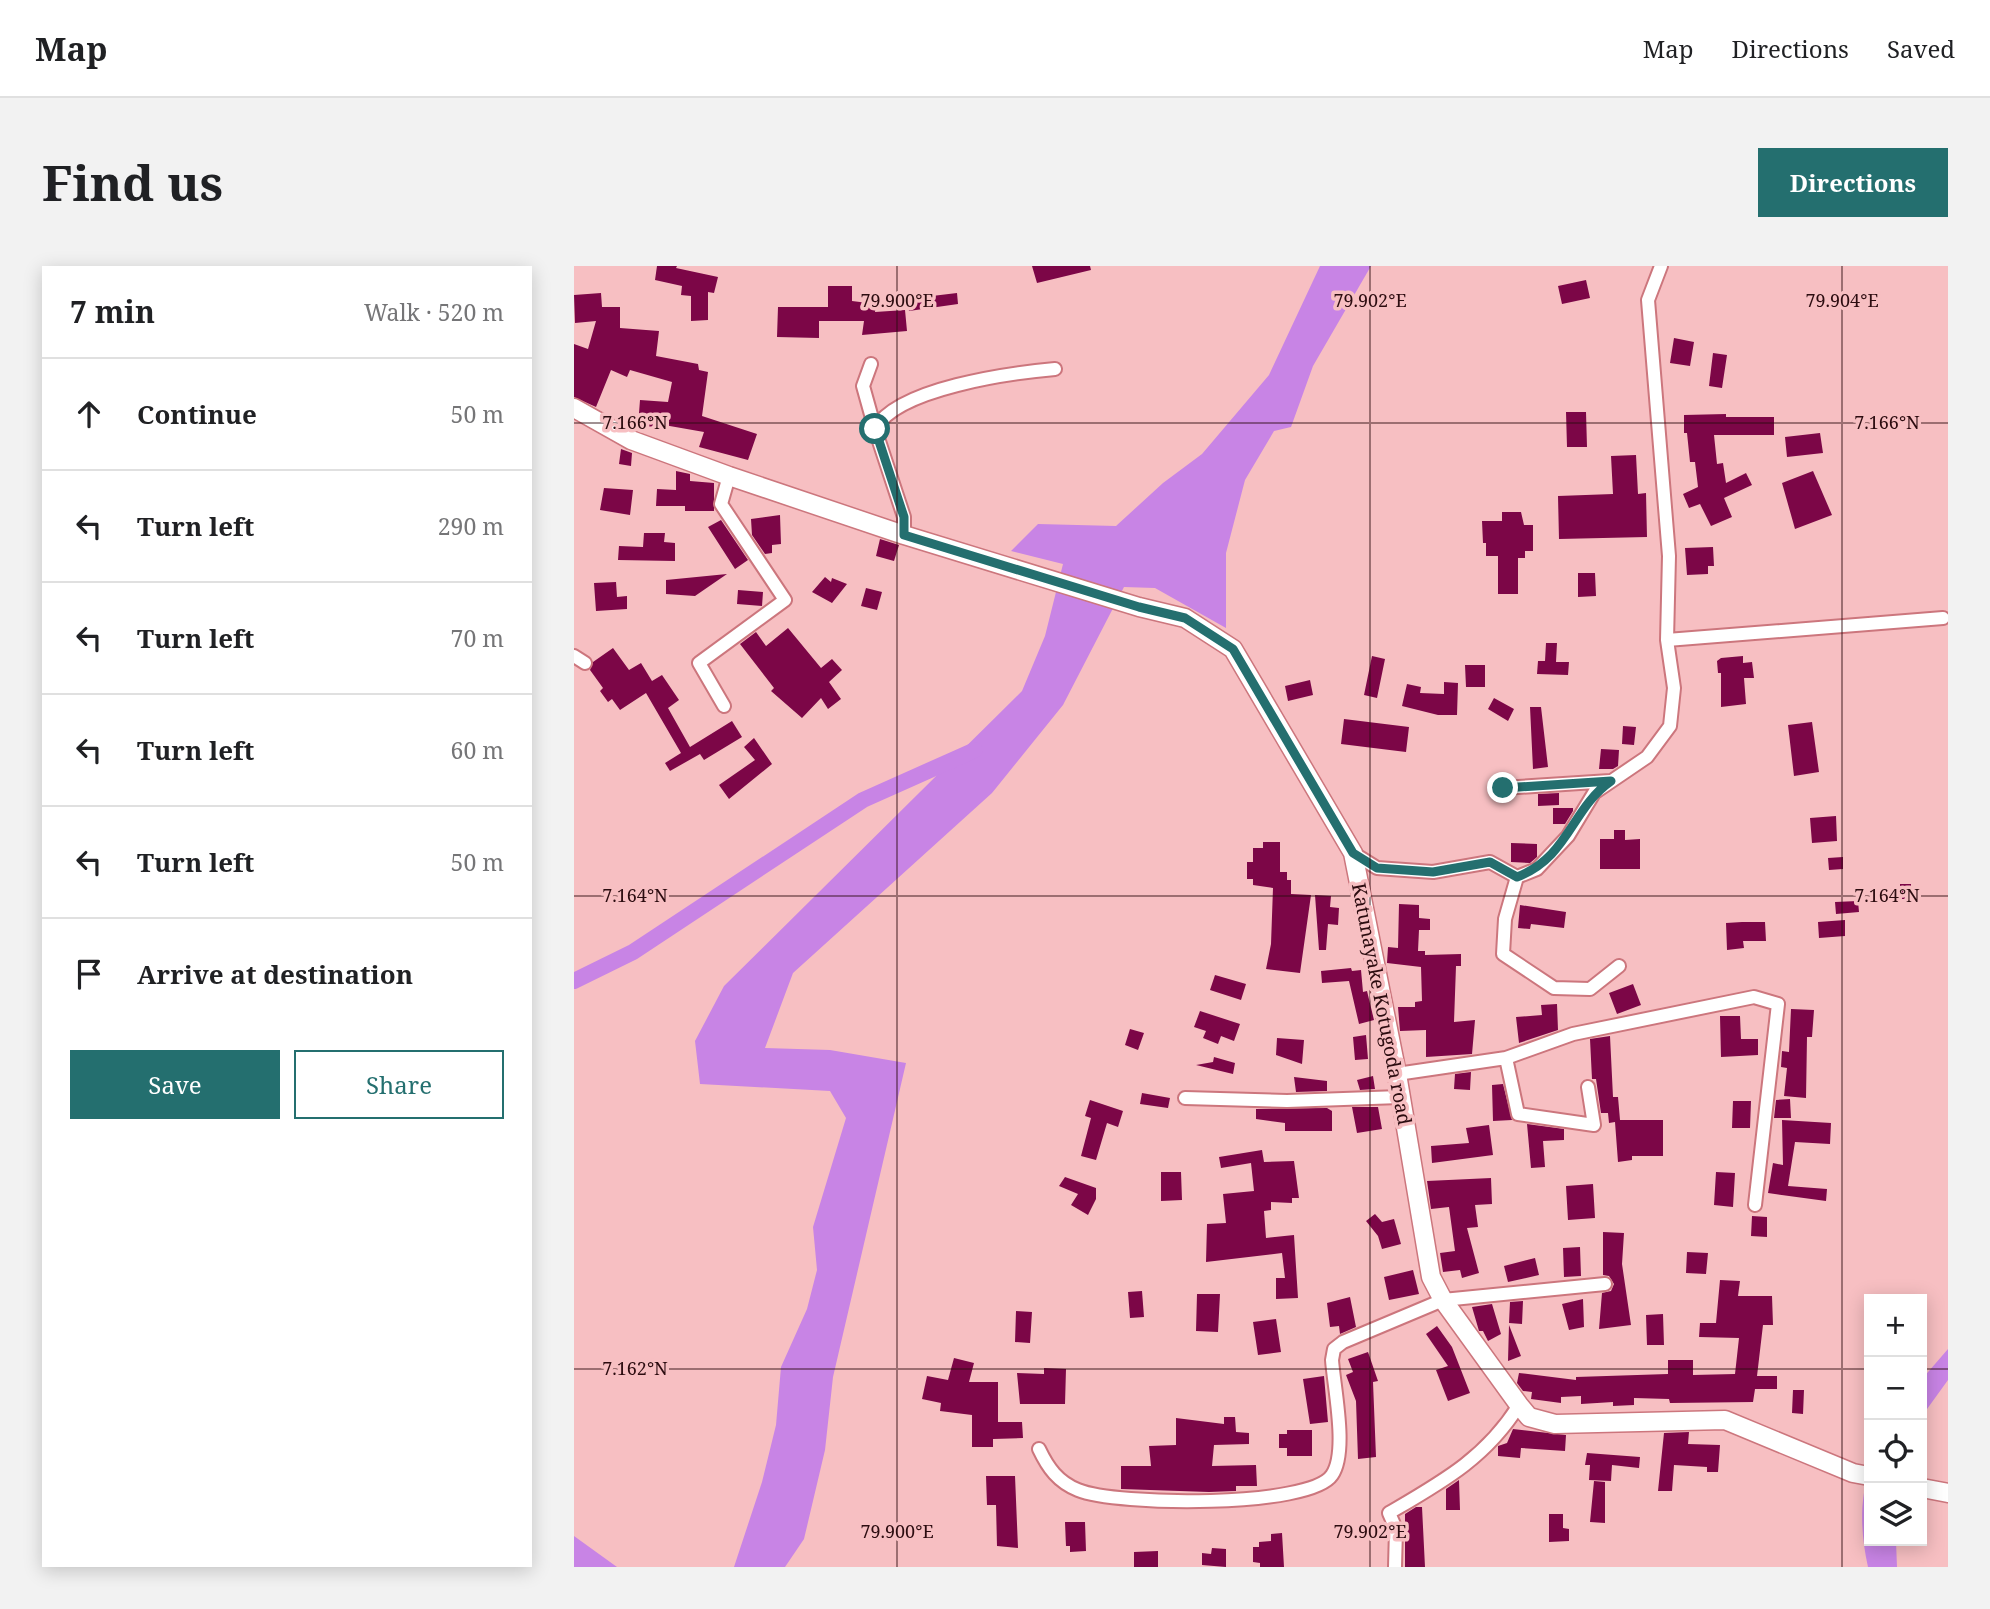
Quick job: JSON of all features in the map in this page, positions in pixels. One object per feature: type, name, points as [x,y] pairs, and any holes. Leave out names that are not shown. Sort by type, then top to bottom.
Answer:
[{"type":"main road","name":"Katunayake Kotugoda road","points":[[574,408],[631,440],[729,476],[904,535],[1139,607],[1185,618],[1233,649],[1353,853],[1397,1074],[1431,1277],[1443,1300],[1519,1405],[1529,1417],[1555,1424],[1726,1420],[1861,1474]]},
{"type":"main road","points":[[1927,1489],[1948,1493]]},
{"type":"street","points":[[1517,877],[1536,869],[1568,836],[1594,793],[1647,757],[1670,726],[1674,688],[1667,640],[1669,555],[1648,300],[1661,266]]},
{"type":"street","points":[[871,364],[863,386],[904,517],[904,535]]},
{"type":"street","points":[[875,429],[881,418],[933,392],[1000,373],[1055,369]]},
{"type":"street","points":[[724,706],[699,663],[785,600],[721,504],[729,476]]},
{"type":"street","points":[[1667,640],[1943,618]]},
{"type":"street","points":[[1503,788],[1611,781]]},
{"type":"street","points":[[1353,853],[1377,868],[1433,872],[1490,862],[1517,877]]},
{"type":"street","points":[[1517,877],[1505,919],[1503,954],[1554,988],[1590,989],[1619,966]]},
{"type":"street","points":[[1397,1074],[1506,1058],[1573,1034],[1754,997],[1778,1004],[1755,1205]]},
{"type":"street","points":[[1506,1058],[1518,1114],[1594,1125],[1588,1087]]},
{"type":"street","points":[[1185,1098],[1287,1101],[1401,1097]]},
{"type":"street","points":[[1039,1449],[1049,1471],[1078,1490],[1125,1500],[1211,1503],[1317,1488],[1332,1476],[1340,1456],[1332,1360],[1334,1349],[1343,1342],[1443,1300],[1605,1284]]},
{"type":"street","points":[[1395,1567],[1396,1529],[1389,1513],[1462,1469],[1502,1433],[1519,1405]]},
{"type":"shaded area","points":[[1320,266],[1371,266],[1313,366],[1291,427],[1274,431],[1245,480],[1226,553],[1226,628],[1155,588],[1124,587],[1063,705],[992,793],[793,973],[765,1048],[830,1050],[906,1063],[833,1377],[825,1450],[804,1539],[785,1567],[734,1567],[762,1482],[776,1425],[781,1367],[807,1309],[817,1270],[813,1227],[846,1118],[830,1091],[700,1084],[695,1041],[724,986],[1022,691],[1045,636],[1063,564],[1011,551],[1038,524],[1116,526],[1163,483],[1202,454],[1269,375]]},
{"type":"shaded area","points":[[1948,1349],[1948,1380],[1927,1409],[1927,1373]]},
{"type":"shaded area","points":[[1864,1495],[1864,1543],[1862,1519]]},
{"type":"shaded area","points":[[574,1536],[617,1567],[574,1567]]},
{"type":"shaded area","points":[[1864,1546],[1896,1546],[1897,1567],[1868,1567]]},
{"type":"building","points":[[657,266],[677,266],[676,268],[718,277],[714,293],[708,292],[708,320],[691,321],[691,296],[681,295],[682,286],[655,280]]},
{"type":"building","points":[[1032,266],[1090,266],[1091,270],[1037,283]]},
{"type":"building","points":[[1586,280],[1590,298],[1562,304],[1558,286]]},
{"type":"building","points":[[828,286],[852,286],[852,301],[876,304],[875,312],[905,310],[907,331],[862,335],[864,321],[819,321],[819,338],[777,337],[778,307],[828,307]]},
{"type":"building","points":[[601,293],[602,307],[620,307],[620,328],[659,331],[656,356],[698,364],[699,370],[708,372],[702,416],[757,434],[748,460],[699,447],[704,432],[664,425],[638,426],[640,400],[668,402],[672,382],[630,370],[627,377],[611,370],[596,407],[574,397],[574,344],[588,349],[596,321],[575,323],[574,295]]},
{"type":"building","points":[[957,293],[958,304],[909,311],[907,299]]},
{"type":"building","points":[[1674,338],[1694,342],[1690,366],[1670,363]]},
{"type":"building","points":[[1713,353],[1727,355],[1722,388],[1709,386]]},
{"type":"building","points":[[1566,412],[1586,412],[1587,447],[1567,447]]},
{"type":"building","points":[[1726,414],[1726,417],[1774,417],[1774,435],[1714,435],[1717,464],[1723,463],[1726,483],[1746,473],[1752,485],[1724,498],[1732,517],[1711,526],[1700,504],[1689,508],[1683,494],[1698,487],[1695,462],[1690,462],[1687,433],[1684,433],[1684,415]]},
{"type":"building","points":[[1820,433],[1823,453],[1787,457],[1785,437]]},
{"type":"building","points":[[621,449],[632,453],[631,466],[619,464]]},
{"type":"building","points":[[1636,455],[1638,494],[1646,493],[1647,537],[1559,539],[1558,496],[1613,494],[1611,456]]},
{"type":"building","points":[[676,471],[690,474],[690,481],[714,483],[714,511],[685,511],[685,506],[656,506],[657,489],[676,490]]},
{"type":"building","points":[[1813,471],[1832,515],[1795,529],[1782,483]]},
{"type":"building","points":[[604,488],[633,490],[630,515],[600,510]]},
{"type":"building","points":[[1502,512],[1521,512],[1524,525],[1533,525],[1533,551],[1525,551],[1525,558],[1518,558],[1518,594],[1498,594],[1498,556],[1486,556],[1486,543],[1483,543],[1482,521],[1502,521]]},
{"type":"building","points":[[780,515],[781,544],[772,545],[772,553],[765,554],[752,535],[751,519]]},
{"type":"building","points":[[721,520],[748,560],[735,569],[708,527]]},
{"type":"building","points":[[644,533],[665,533],[664,542],[675,543],[675,561],[618,560],[619,546],[643,547]]},
{"type":"building","points":[[880,539],[899,545],[894,561],[876,556]]},
{"type":"building","points":[[1713,547],[1714,566],[1708,566],[1708,574],[1687,575],[1685,548]]},
{"type":"building","points":[[1578,573],[1595,573],[1596,596],[1578,597]]},
{"type":"building","points":[[727,574],[695,596],[666,594],[666,580]]},
{"type":"building","points":[[825,577],[831,582],[832,578],[847,584],[832,603],[812,592]]},
{"type":"building","points":[[616,582],[617,597],[627,596],[627,609],[596,611],[594,583]]},
{"type":"building","points":[[866,588],[882,592],[877,610],[861,606]]},
{"type":"building","points":[[738,590],[763,592],[762,606],[737,604]]},
{"type":"building","points":[[788,628],[821,668],[832,659],[842,670],[829,682],[841,699],[828,709],[821,698],[802,718],[771,691],[774,688],[740,644],[756,632],[766,646]]},
{"type":"building","points":[[1546,643],[1557,643],[1556,662],[1569,662],[1568,675],[1537,674],[1538,661],[1545,661]]},
{"type":"building","points":[[613,648],[629,670],[641,663],[652,681],[662,675],[679,700],[668,708],[690,747],[732,721],[742,737],[704,760],[700,754],[670,771],[665,763],[681,753],[646,693],[620,710],[612,699],[608,702],[600,691],[603,688],[590,670],[593,662]]},
{"type":"building","points":[[1372,656],[1385,659],[1377,698],[1364,695]]},
{"type":"building","points":[[1743,656],[1743,663],[1752,662],[1754,678],[1744,678],[1746,704],[1721,707],[1721,673],[1718,673],[1717,661],[1721,658]]},
{"type":"building","points":[[1465,665],[1485,665],[1485,687],[1466,687]]},
{"type":"building","points":[[1310,680],[1313,695],[1288,701],[1285,686]]},
{"type":"building","points":[[1444,682],[1458,683],[1457,715],[1438,715],[1402,706],[1407,684],[1421,687],[1420,693],[1444,694]]},
{"type":"building","points":[[1494,698],[1514,709],[1508,721],[1488,709]]},
{"type":"building","points":[[1530,707],[1541,707],[1548,767],[1533,769]]},
{"type":"building","points":[[1344,719],[1409,727],[1406,752],[1341,744]]},
{"type":"building","points":[[1812,722],[1819,772],[1794,776],[1788,725]]},
{"type":"building","points":[[1623,726],[1636,727],[1634,745],[1622,744]]},
{"type":"building","points":[[754,738],[772,764],[729,799],[719,785],[755,760],[744,747]]},
{"type":"building","points":[[1601,749],[1619,750],[1618,766],[1613,769],[1599,769]]},
{"type":"building","points":[[1559,793],[1559,805],[1538,806],[1538,794]]},
{"type":"building","points":[[1553,808],[1573,808],[1573,811],[1565,824],[1553,824]]},
{"type":"building","points":[[1836,816],[1837,841],[1812,843],[1810,818]]},
{"type":"building","points":[[1614,830],[1625,830],[1625,840],[1640,839],[1640,869],[1600,869],[1600,839],[1614,839]]},
{"type":"building","points":[[1263,842],[1280,842],[1280,872],[1287,872],[1287,880],[1291,880],[1291,894],[1311,895],[1300,973],[1266,969],[1271,944],[1273,888],[1253,885],[1253,879],[1247,879],[1247,862],[1253,862],[1253,848],[1263,848]]},
{"type":"building","points":[[1511,843],[1537,844],[1537,857],[1530,863],[1511,862]]},
{"type":"building","points":[[1843,857],[1843,869],[1829,870],[1828,858]]},
{"type":"building","points":[[1900,884],[1911,884],[1911,899],[1900,899]]},
{"type":"building","points":[[1315,895],[1331,896],[1330,907],[1339,908],[1338,925],[1328,924],[1326,950],[1319,950]]},
{"type":"building","points":[[1858,901],[1859,912],[1836,914],[1835,902]]},
{"type":"building","points":[[1399,904],[1419,905],[1419,918],[1430,919],[1430,930],[1419,930],[1418,951],[1425,951],[1425,955],[1461,954],[1461,966],[1456,966],[1454,1022],[1475,1020],[1472,1054],[1426,1057],[1426,1030],[1400,1031],[1398,1007],[1415,1007],[1415,1002],[1422,1001],[1421,967],[1387,963],[1388,947],[1398,948]]},
{"type":"building","points":[[1520,905],[1566,912],[1564,928],[1531,924],[1530,929],[1518,928]]},
{"type":"building","points":[[1845,920],[1845,936],[1819,938],[1818,922]]},
{"type":"building","points":[[1765,922],[1766,941],[1743,941],[1744,948],[1727,950],[1726,923]]},
{"type":"building","points":[[1351,968],[1352,971],[1361,970],[1363,992],[1367,991],[1374,1020],[1359,1024],[1349,981],[1322,983],[1321,971]]},
{"type":"building","points":[[1215,975],[1246,984],[1241,1000],[1210,990]]},
{"type":"building","points":[[1633,984],[1641,1005],[1617,1014],[1609,993]]},
{"type":"building","points":[[1557,1004],[1558,1030],[1519,1043],[1516,1017],[1542,1015],[1541,1005]]},
{"type":"building","points":[[1791,1009],[1814,1010],[1812,1037],[1807,1037],[1806,1098],[1784,1096],[1787,1068],[1781,1067],[1782,1051],[1789,1052]]},
{"type":"building","points":[[1200,1011],[1240,1024],[1234,1041],[1221,1036],[1218,1044],[1203,1038],[1206,1031],[1194,1027]]},
{"type":"building","points":[[1720,1016],[1740,1016],[1741,1039],[1758,1039],[1758,1055],[1721,1057]]},
{"type":"building","points":[[1130,1029],[1144,1033],[1138,1050],[1125,1045]]},
{"type":"building","points":[[1366,1035],[1368,1059],[1355,1060],[1353,1037]]},
{"type":"building","points":[[1610,1036],[1613,1097],[1618,1097],[1620,1120],[1663,1120],[1663,1156],[1632,1156],[1632,1160],[1618,1162],[1615,1122],[1609,1123],[1608,1113],[1601,1113],[1596,1079],[1592,1079],[1590,1039]]},
{"type":"building","points":[[1277,1038],[1304,1040],[1302,1064],[1276,1055]]},
{"type":"building","points":[[1214,1057],[1235,1063],[1233,1074],[1196,1065],[1213,1062]]},
{"type":"building","points":[[1471,1072],[1470,1090],[1454,1089],[1455,1074]]},
{"type":"building","points":[[1373,1076],[1375,1089],[1360,1090],[1357,1080]]},
{"type":"building","points":[[1294,1077],[1327,1081],[1327,1091],[1296,1092]]},
{"type":"building","points":[[1503,1084],[1512,1120],[1493,1121],[1492,1085]]},
{"type":"building","points":[[1142,1093],[1170,1098],[1168,1108],[1140,1104]]},
{"type":"building","points":[[1790,1099],[1791,1118],[1774,1118],[1776,1100]]},
{"type":"building","points":[[1090,1100],[1123,1111],[1118,1127],[1107,1123],[1096,1160],[1081,1156],[1091,1118],[1085,1116]]},
{"type":"building","points":[[1733,1101],[1751,1101],[1750,1128],[1732,1128]]},
{"type":"building","points":[[1352,1107],[1378,1107],[1382,1129],[1357,1133]]},
{"type":"building","points":[[1327,1108],[1332,1111],[1332,1131],[1285,1131],[1285,1123],[1256,1119],[1256,1109]]},
{"type":"building","points":[[1782,1120],[1831,1123],[1830,1144],[1795,1142],[1788,1186],[1827,1189],[1826,1201],[1768,1193],[1773,1163],[1783,1165]]},
{"type":"building","points":[[1527,1124],[1564,1129],[1564,1140],[1543,1141],[1545,1167],[1531,1168]]},
{"type":"building","points":[[1489,1125],[1493,1155],[1432,1163],[1431,1146],[1469,1143],[1466,1128]]},
{"type":"building","points":[[1262,1150],[1264,1162],[1294,1161],[1299,1198],[1292,1198],[1292,1203],[1271,1202],[1271,1210],[1264,1211],[1266,1238],[1294,1235],[1298,1298],[1276,1299],[1276,1278],[1285,1278],[1282,1253],[1206,1262],[1207,1224],[1226,1223],[1223,1194],[1254,1191],[1251,1163],[1221,1168],[1219,1157]]},
{"type":"building","points":[[1161,1172],[1181,1172],[1182,1200],[1161,1201]]},
{"type":"building","points":[[1716,1172],[1735,1173],[1733,1207],[1714,1205]]},
{"type":"building","points":[[1065,1177],[1096,1188],[1096,1199],[1088,1215],[1071,1205],[1078,1194],[1059,1186]]},
{"type":"building","points":[[1491,1178],[1492,1204],[1475,1205],[1478,1227],[1467,1228],[1479,1273],[1462,1278],[1460,1270],[1443,1272],[1440,1253],[1455,1251],[1449,1207],[1431,1209],[1427,1181]]},
{"type":"building","points":[[1593,1184],[1595,1218],[1568,1220],[1566,1186]]},
{"type":"building","points":[[1375,1214],[1382,1222],[1394,1219],[1401,1244],[1382,1249],[1378,1236],[1366,1221]]},
{"type":"building","points":[[1752,1216],[1767,1217],[1767,1237],[1751,1236]]},
{"type":"building","points":[[1603,1232],[1624,1233],[1622,1264],[1631,1325],[1599,1329],[1602,1293],[1611,1291],[1614,1284],[1609,1276],[1603,1275]]},
{"type":"building","points":[[1580,1247],[1581,1276],[1564,1277],[1563,1248]]},
{"type":"building","points":[[1687,1252],[1708,1253],[1706,1274],[1686,1273]]},
{"type":"building","points":[[1535,1258],[1539,1275],[1508,1282],[1504,1266]]},
{"type":"building","points":[[1413,1270],[1419,1294],[1389,1300],[1384,1277]]},
{"type":"building","points":[[1720,1280],[1740,1281],[1738,1296],[1772,1296],[1773,1325],[1763,1325],[1757,1376],[1777,1376],[1777,1389],[1755,1389],[1753,1402],[1670,1403],[1669,1399],[1634,1398],[1634,1405],[1613,1406],[1613,1402],[1581,1404],[1581,1396],[1561,1397],[1561,1403],[1531,1399],[1532,1392],[1523,1391],[1517,1383],[1519,1373],[1576,1380],[1576,1377],[1668,1374],[1668,1360],[1693,1360],[1693,1375],[1735,1374],[1739,1338],[1699,1337],[1700,1323],[1716,1323]]},
{"type":"building","points":[[1142,1291],[1144,1317],[1130,1318],[1128,1292]]},
{"type":"building","points":[[1197,1294],[1220,1294],[1218,1332],[1196,1331]]},
{"type":"building","points":[[1350,1297],[1356,1327],[1340,1334],[1339,1326],[1330,1327],[1327,1303]]},
{"type":"building","points":[[1583,1299],[1584,1327],[1569,1330],[1562,1304]]},
{"type":"building","points":[[1523,1301],[1522,1324],[1509,1323],[1510,1302]]},
{"type":"building","points":[[1492,1304],[1501,1334],[1488,1341],[1483,1331],[1479,1331],[1472,1307]]},
{"type":"building","points":[[1016,1311],[1032,1312],[1030,1343],[1015,1342]]},
{"type":"building","points":[[1663,1314],[1664,1345],[1647,1345],[1646,1315]]},
{"type":"building","points":[[1276,1319],[1281,1352],[1258,1355],[1253,1322]]},
{"type":"building","points":[[1509,1325],[1521,1356],[1508,1361]]},
{"type":"building","points":[[1437,1326],[1452,1347],[1470,1393],[1448,1401],[1436,1370],[1448,1366],[1426,1334]]},
{"type":"building","points":[[1368,1352],[1378,1381],[1373,1382],[1376,1457],[1358,1459],[1356,1401],[1346,1375],[1353,1372],[1348,1359]]},
{"type":"building","points":[[954,1358],[974,1363],[969,1382],[998,1382],[998,1422],[1022,1422],[1023,1438],[993,1439],[993,1447],[972,1447],[972,1415],[940,1411],[941,1403],[922,1399],[927,1376],[948,1380]]},
{"type":"building","points":[[1044,1368],[1066,1369],[1065,1404],[1020,1404],[1017,1373],[1044,1374]]},
{"type":"building","points":[[1324,1376],[1328,1422],[1310,1424],[1303,1379]]},
{"type":"building","points":[[1793,1390],[1804,1390],[1803,1414],[1792,1413]]},
{"type":"building","points":[[1224,1417],[1235,1417],[1236,1432],[1249,1433],[1249,1444],[1214,1445],[1212,1466],[1256,1465],[1257,1486],[1236,1486],[1236,1491],[1209,1492],[1121,1489],[1121,1466],[1151,1466],[1149,1446],[1176,1445],[1176,1418],[1224,1424]]},
{"type":"building","points":[[1513,1429],[1566,1435],[1565,1451],[1521,1448],[1520,1458],[1498,1456],[1498,1446],[1507,1443]]},
{"type":"building","points":[[1287,1430],[1312,1430],[1312,1456],[1287,1456],[1287,1448],[1279,1448],[1279,1434],[1287,1434]]},
{"type":"building","points":[[1689,1432],[1688,1444],[1720,1445],[1718,1472],[1707,1472],[1707,1467],[1674,1465],[1672,1491],[1658,1491],[1664,1433]]},
{"type":"building","points":[[1587,1453],[1640,1457],[1639,1468],[1612,1465],[1611,1481],[1589,1480],[1590,1465],[1585,1465]]},
{"type":"building","points":[[986,1476],[1015,1476],[1018,1548],[997,1546],[996,1505],[987,1505]]},
{"type":"building","points":[[1459,1480],[1460,1510],[1446,1510],[1446,1489]]},
{"type":"building","points":[[1594,1481],[1605,1482],[1605,1523],[1590,1522]]},
{"type":"building","points":[[1416,1507],[1422,1507],[1425,1567],[1405,1567],[1405,1514]]},
{"type":"building","points":[[1549,1514],[1563,1514],[1563,1528],[1569,1529],[1569,1541],[1549,1542]]},
{"type":"building","points":[[1065,1522],[1085,1522],[1086,1551],[1070,1552],[1070,1546],[1066,1546]]},
{"type":"building","points":[[1282,1533],[1284,1567],[1260,1567],[1260,1563],[1253,1562],[1253,1547],[1259,1547],[1259,1542],[1271,1541],[1271,1534]]},
{"type":"building","points":[[1212,1548],[1226,1549],[1226,1567],[1202,1565],[1202,1553],[1211,1554]]},
{"type":"building","points":[[1158,1551],[1158,1567],[1134,1567],[1134,1552]]},
{"type":"waterway","points":[[574,981],[633,952],[863,800],[975,750]]},
{"type":"route","points":[[875,429],[904,517],[904,535],[1139,607],[1185,618],[1233,649],[1353,853],[1377,868],[1433,872],[1490,862],[1517,877],[1536,869],[1568,836],[1594,793],[1611,781],[1503,788]]}]
